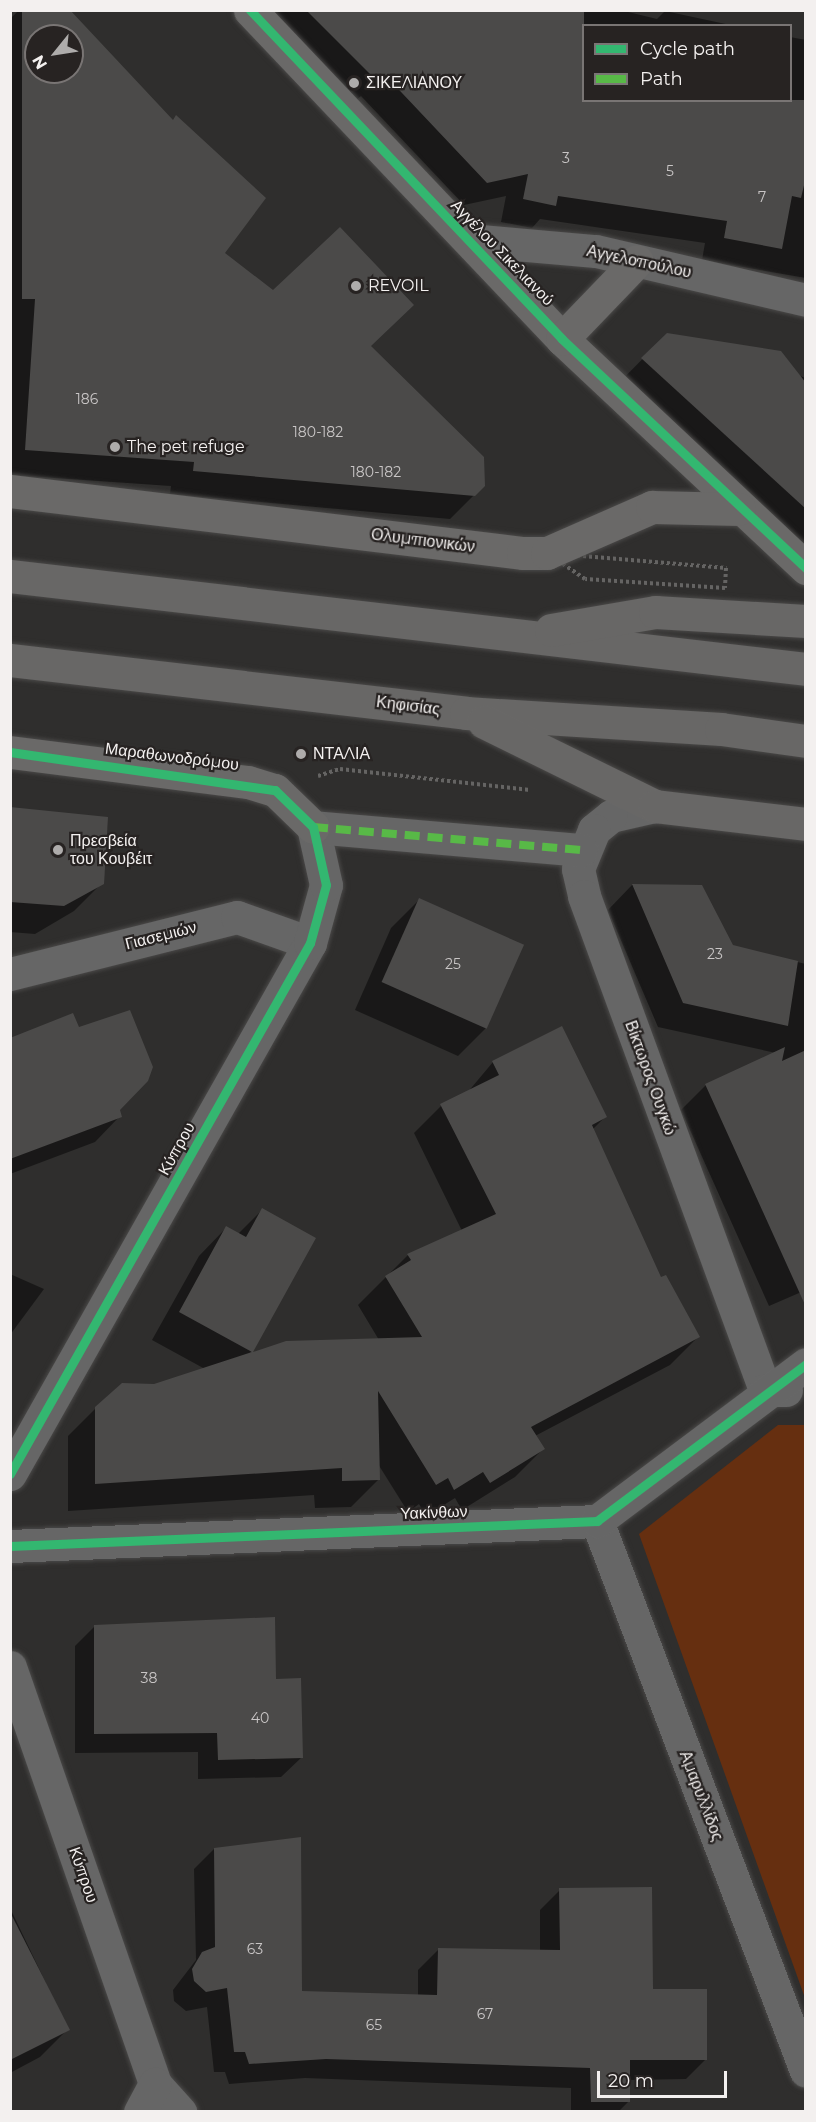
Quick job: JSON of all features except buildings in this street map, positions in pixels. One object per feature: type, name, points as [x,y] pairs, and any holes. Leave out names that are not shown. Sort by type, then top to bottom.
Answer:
[{"type":"main road","points":[[10,576],[511,637],[806,669]]},
{"type":"main road","points":[[511,637],[655,612],[806,621]]},
{"type":"main road","name":"Κηφισίας","points":[[10,660],[466,713],[721,729],[806,741]]},
{"type":"main road","points":[[466,713],[655,806],[806,824]]},
{"type":"street","name":"Αγγέλου Σικελιανού","points":[[250,10],[562,339],[739,509]]},
{"type":"street","name":"Αγγελοπούλου","points":[[469,240],[596,251],[806,300]]},
{"type":"street","points":[[562,339],[637,261]]},
{"type":"street","name":"Ολυμπιονικών","points":[[10,491],[523,553],[547,553],[652,507],[739,509]]},
{"type":"street","points":[[739,509],[806,568]]},
{"type":"street","name":"Μαραθωνοδρόμου","points":[[10,752],[249,782],[274,790],[313,827]]},
{"type":"street","points":[[313,827],[581,850],[611,816],[655,806]]},
{"type":"street","name":"Κύπρου","points":[[10,1474],[310,943],[326,885],[313,827]]},
{"type":"street","name":"Βίκτωρος Ουγκώ","points":[[581,850],[578,869],[584,896],[765,1390]]},
{"type":"street","name":"Γιασεμιών","points":[[10,974],[237,917],[310,943]]},
{"type":"street","points":[[597,1521],[765,1390],[806,1364]]},
{"type":"street","points":[[765,1390],[806,1391]]},
{"type":"street","name":"Υακίνθων","points":[[10,1546],[597,1521]]},
{"type":"street","name":"Αμαρυλλίδος","points":[[597,1521],[806,2071]]},
{"type":"street","name":"Κύπρου","points":[[10,1667],[147,2098],[180,2112]]},
{"type":"path","points":[[340,769],[510,788]]},
{"type":"shaded area","points":[[778,1425],[806,1425],[805,1998],[639,1534]]},
{"type":"marked path","points":[[313,827],[581,850]]},
{"type":"cycle path","points":[[250,10],[562,339],[806,568]]},
{"type":"cycle path","points":[[10,752],[275,790],[313,827],[326,885],[310,943],[10,1474]]},
{"type":"cycle path","points":[[10,1546],[597,1521],[806,1364]]},
{"type":"place","name":"ΣΙΚΕΛΙΑΝΟΥ","points":[[354,83]]},
{"type":"place","name":"REVOIL","points":[[356,286]]},
{"type":"place","name":"The pet refuge","points":[[115,447]]},
{"type":"place","name":"ΝΤΑΛΙΑ","points":[[301,754]]},
{"type":"place","name":"Πρεσβεία του Κουβέιτ","points":[[58,850]]}]
